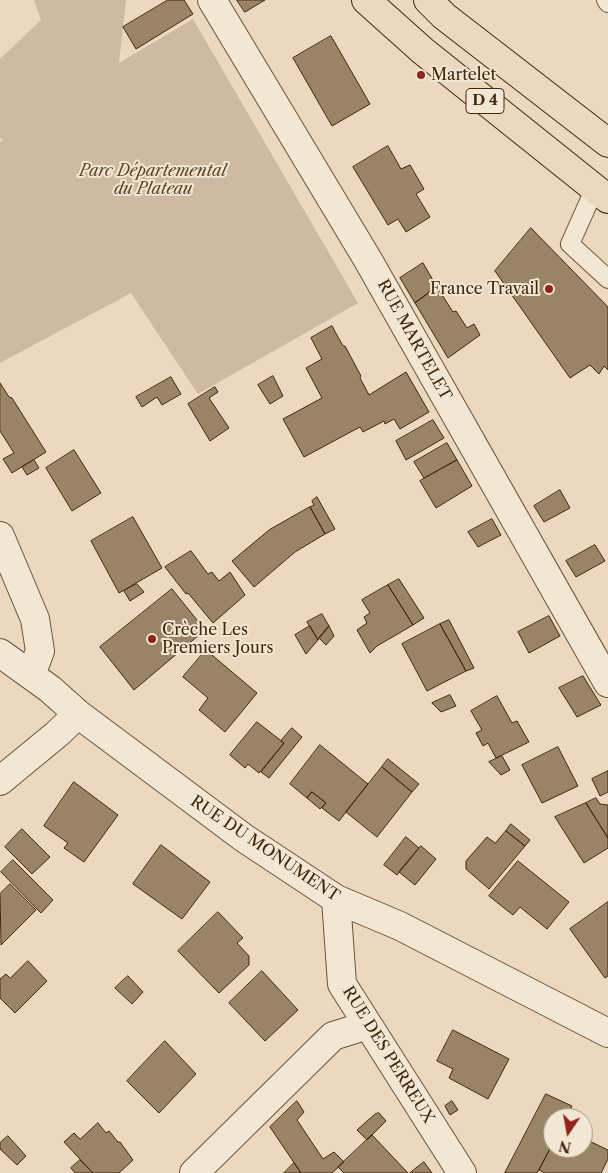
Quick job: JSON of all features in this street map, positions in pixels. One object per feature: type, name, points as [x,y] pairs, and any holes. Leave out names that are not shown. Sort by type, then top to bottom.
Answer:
[{"type":"main road","name":"D 4","points":[[366,0],[423,52],[601,194]]},
{"type":"main road","name":"D 4","points":[[428,0],[444,16],[608,142]]},
{"type":"street","name":"RUE MARTELET","points":[[212,0],[368,260],[608,683]]},
{"type":"street","points":[[0,536],[34,619],[40,651],[31,675]]},
{"type":"street","name":"RUE DU MONUMENT","points":[[0,653],[244,838],[336,899],[400,926],[608,1033]]},
{"type":"street","points":[[0,781],[78,714]]},
{"type":"street","name":"RUE DES PERREUX","points":[[336,899],[342,984],[462,1173]]},
{"type":"street","points":[[194,1173],[333,1036],[368,1025]]},
{"type":"lane","points":[[601,194],[570,244],[608,279]]},
{"type":"green space","name":"Parc Départemental du Plateau","points":[[34,0],[126,0],[119,63],[193,19],[358,303],[198,394],[131,293],[0,363],[0,142],[3,140],[0,137],[0,59],[41,20]]},
{"type":"building","points":[[168,0],[184,0],[193,14],[136,49],[123,27]]},
{"type":"building","points":[[237,0],[265,0],[245,12]]},
{"type":"building","points":[[331,36],[370,104],[332,126],[293,58]]},
{"type":"building","points":[[388,146],[401,169],[410,165],[424,189],[416,194],[430,217],[406,232],[398,219],[388,225],[353,167]]},
{"type":"building","name":"France Travail","points":[[531,228],[608,307],[608,370],[604,366],[599,374],[590,365],[570,378],[495,271]]},
{"type":"building","points":[[423,263],[437,287],[415,303],[400,278]]},
{"type":"building","points":[[437,287],[453,312],[456,311],[467,328],[474,324],[480,335],[448,358],[415,303]]},
{"type":"building","points":[[332,326],[343,346],[345,346],[369,395],[406,372],[429,412],[400,429],[394,419],[385,424],[384,421],[363,432],[360,427],[304,457],[283,419],[322,398],[306,368],[322,359],[311,338]]},
{"type":"building","points":[[273,376],[283,396],[270,404],[258,385]]},
{"type":"building","points":[[171,377],[181,394],[162,405],[157,397],[142,407],[136,397]]},
{"type":"building","points":[[0,383],[9,397],[12,398],[46,452],[12,473],[3,459],[14,453],[0,431]]},
{"type":"building","points":[[215,387],[218,392],[209,398],[229,428],[210,441],[188,404]]},
{"type":"building","points":[[433,420],[444,438],[406,460],[396,441]]},
{"type":"building","points":[[447,443],[457,460],[424,478],[414,462]]},
{"type":"building","points":[[74,450],[101,493],[72,511],[46,468]]},
{"type":"building","points":[[34,460],[39,468],[27,475],[22,467]]},
{"type":"building","points":[[457,460],[472,486],[436,508],[420,481]]},
{"type":"building","points":[[560,490],[570,508],[544,522],[534,506]]},
{"type":"building","points":[[317,497],[335,529],[325,534],[310,507],[314,505],[312,501]]},
{"type":"building","points":[[310,507],[325,534],[295,552],[254,587],[232,561],[269,530]]},
{"type":"building","points":[[133,517],[162,568],[119,593],[91,541]]},
{"type":"building","points":[[492,519],[501,535],[478,547],[468,532]]},
{"type":"building","points":[[595,545],[605,561],[576,577],[566,561]]},
{"type":"building","points":[[191,551],[208,574],[212,572],[219,581],[230,572],[245,595],[213,623],[188,593],[186,594],[165,567]]},
{"type":"building","points":[[399,579],[424,618],[413,625],[388,585]]},
{"type":"building","points":[[137,584],[144,592],[130,601],[124,591]]},
{"type":"building","points":[[388,585],[413,625],[377,646],[370,653],[357,630],[367,623],[364,617],[370,613],[362,600]]},
{"type":"building","name":"Crèche Les Premiers Jours","points":[[172,589],[205,630],[134,690],[100,647]]},
{"type":"building","points":[[322,614],[329,626],[318,640],[307,622]]},
{"type":"building","points":[[549,616],[560,636],[529,653],[518,632]]},
{"type":"building","points":[[449,620],[474,668],[466,671],[440,624]]},
{"type":"building","points":[[440,624],[466,671],[427,691],[402,644]]},
{"type":"building","points":[[310,626],[318,640],[306,654],[295,635]]},
{"type":"building","points":[[329,626],[334,636],[326,645],[319,638]]},
{"type":"building","points":[[206,650],[257,693],[225,732],[199,710],[208,698],[183,677]]},
{"type":"building","points":[[583,676],[601,705],[577,717],[559,688]]},
{"type":"building","points":[[450,695],[456,706],[441,712],[432,703]]},
{"type":"building","points":[[497,696],[512,723],[517,721],[529,742],[496,758],[488,743],[483,746],[476,733],[482,730],[471,711]]},
{"type":"building","points":[[257,722],[284,743],[259,773],[248,764],[245,768],[230,755]]},
{"type":"building","points":[[292,728],[302,737],[269,778],[261,772],[284,743],[281,741]]},
{"type":"building","points":[[320,745],[368,784],[339,821],[322,808],[326,803],[312,792],[307,798],[290,784]]},
{"type":"building","points":[[558,747],[578,786],[542,803],[522,765]]},
{"type":"building","points":[[502,756],[510,770],[501,775],[489,762]]},
{"type":"building","points":[[388,759],[419,784],[412,792],[382,767]]},
{"type":"building","points":[[382,767],[412,792],[377,837],[346,812]]},
{"type":"building","points":[[608,771],[608,792],[600,796],[592,779]]},
{"type":"building","points":[[74,782],[118,815],[84,862],[64,848],[68,843],[44,826]]},
{"type":"building","points":[[312,792],[326,803],[320,809],[307,798]]},
{"type":"building","points":[[596,798],[600,804],[608,805],[608,838],[586,803]]},
{"type":"building","points":[[586,803],[608,838],[608,848],[584,863],[555,817]]},
{"type":"building","points":[[511,824],[530,840],[525,846],[506,831]]},
{"type":"building","points":[[22,829],[50,857],[32,874],[5,847]]},
{"type":"building","points":[[506,831],[525,846],[489,889],[466,869],[466,861],[487,837],[495,843]]},
{"type":"building","points":[[406,837],[419,848],[397,875],[384,865]]},
{"type":"building","points":[[161,845],[210,882],[182,919],[133,884]]},
{"type":"building","points":[[421,846],[436,859],[415,885],[399,872]]},
{"type":"building","points":[[13,860],[53,900],[41,913],[1,872]]},
{"type":"building","points":[[518,861],[569,902],[547,929],[520,907],[513,915],[489,896]]},
{"type":"building","points":[[10,884],[36,910],[1,945],[0,894]]},
{"type":"building","points":[[608,902],[608,976],[605,978],[570,929]]},
{"type":"building","points":[[218,912],[243,938],[237,943],[249,956],[249,965],[219,993],[178,951]]},
{"type":"building","points":[[28,961],[47,981],[15,1013],[0,998],[0,979],[6,974],[10,978]]},
{"type":"building","points":[[262,971],[298,1010],[265,1041],[229,1003]]},
{"type":"building","points":[[128,976],[143,992],[132,1004],[115,988]]},
{"type":"building","points":[[453,1030],[509,1059],[488,1099],[449,1078],[453,1069],[437,1061]]},
{"type":"building","points":[[165,1041],[196,1074],[159,1113],[127,1081]]},
{"type":"building","points":[[546,1094],[572,1106],[571,1108],[543,1108],[543,1158],[545,1158],[537,1173],[505,1173]]},
{"type":"building","points":[[297,1101],[304,1112],[297,1120],[323,1159],[334,1152],[344,1162],[332,1173],[301,1173],[270,1127]]},
{"type":"building","points":[[452,1101],[458,1110],[450,1115],[445,1106]]},
{"type":"building","points":[[379,1113],[386,1121],[367,1140],[357,1130],[375,1114]]},
{"type":"building","points":[[98,1123],[106,1133],[109,1131],[120,1142],[133,1160],[119,1173],[93,1173],[64,1142],[74,1133],[80,1139]]},
{"type":"building","points":[[372,1135],[408,1173],[344,1173],[338,1167]]},
{"type":"building","points":[[8,1136],[26,1156],[17,1165],[0,1149],[0,1143]]},
{"type":"building","points":[[593,1143],[608,1150],[608,1159],[601,1173],[545,1173],[539,1170],[545,1158],[593,1158]]},
{"type":"building","points":[[80,1160],[93,1173],[75,1173],[71,1168]]},
{"type":"building","points":[[424,1162],[432,1173],[410,1173]]},
{"type":"building","points":[[294,1163],[301,1173],[284,1173]]},
{"type":"place","name":"Martelet","points":[[421,75]]},
{"type":"place","name":"France Travail","points":[[549,289]]},
{"type":"place","name":"Crèche Les Premiers Jours","points":[[152,639]]}]
